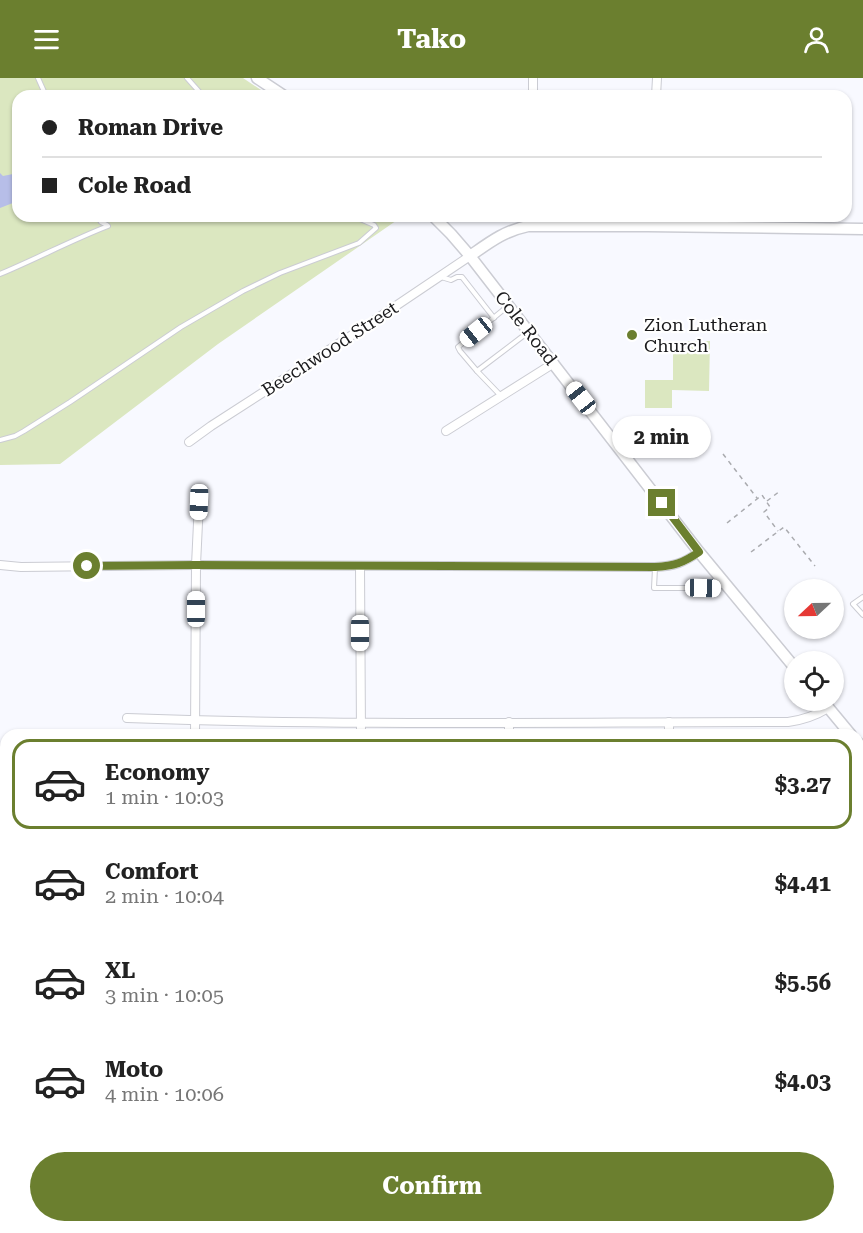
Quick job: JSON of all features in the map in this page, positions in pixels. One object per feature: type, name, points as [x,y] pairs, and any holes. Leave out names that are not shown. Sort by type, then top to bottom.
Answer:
[{"type":"street","points":[[257,78],[275,90]]},
{"type":"street","name":"Cole Road","points":[[439,222],[470,256],[699,552],[784,655]]},
{"type":"street","points":[[470,256],[499,236],[526,222]]},
{"type":"street","points":[[675,222],[863,229]]},
{"type":"street","name":"Beechwood Street","points":[[189,442],[470,256]]},
{"type":"street","points":[[446,431],[554,363]]},
{"type":"street","points":[[195,729],[196,565],[199,502]]},
{"type":"street","points":[[0,566],[655,567],[672,566],[684,562],[699,552]]},
{"type":"street","points":[[360,566],[361,729]]},
{"type":"street","points":[[127,718],[195,721],[788,723],[816,716],[820,711]]},
{"type":"street","points":[[831,711],[846,729]]},
{"type":"street","points":[[509,722],[509,729]]},
{"type":"street","points":[[669,722],[669,729]]},
{"type":"lane","points":[[187,78],[198,90]]},
{"type":"lane","points":[[0,274],[108,226],[101,222]]},
{"type":"lane","points":[[0,440],[24,431],[181,327],[243,291],[280,273],[358,243],[376,228],[367,222]]},
{"type":"lane","points":[[440,276],[451,280],[462,277],[494,318]]},
{"type":"lane","points":[[501,397],[459,351],[458,347],[508,306]]},
{"type":"lane","points":[[477,371],[529,332]]},
{"type":"lane","points":[[655,567],[654,588],[717,588],[725,583]]},
{"type":"lane","points":[[863,597],[854,604],[863,615]]},
{"type":"path","points":[[723,454],[757,499]]},
{"type":"path","points":[[766,502],[780,491]]},
{"type":"path","points":[[727,523],[762,495],[770,507],[764,512],[778,531]]},
{"type":"path","points":[[751,552],[784,527],[815,566]]},
{"type":"green space","points":[[0,78],[243,78],[261,90],[12,90],[12,222],[394,222],[218,344],[60,464],[0,465]]},
{"type":"green space","points":[[673,341],[710,341],[709,391],[672,390],[672,408],[645,408],[645,380],[673,380]]},
{"type":"water","points":[[0,173],[3,176],[12,174],[12,203],[0,208]]},
{"type":"place","name":"Zion Lutheran Church","points":[[632,335]]},
{"type":"route","points":[[87,566],[672,566],[684,562],[699,552],[662,503]]}]
